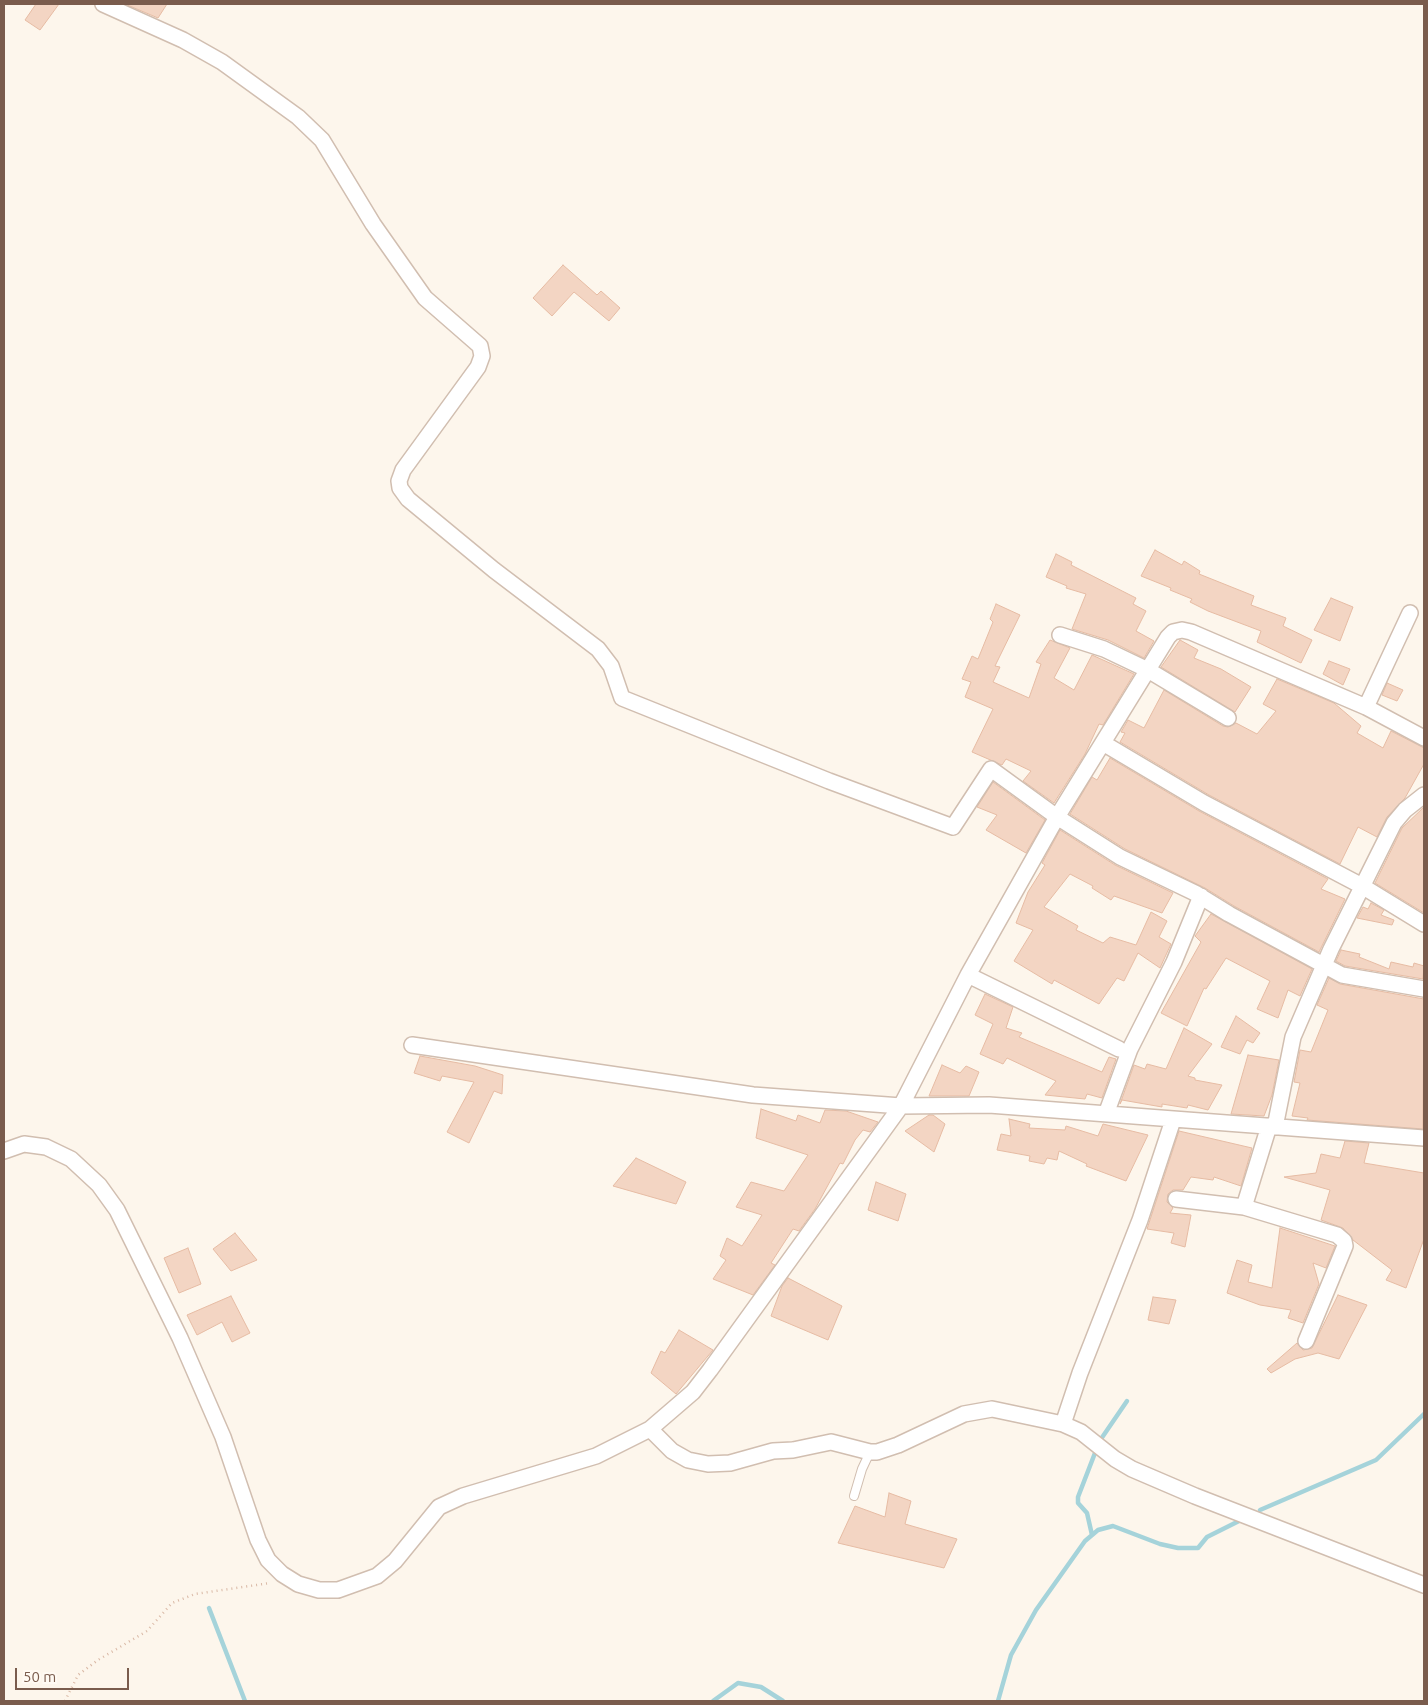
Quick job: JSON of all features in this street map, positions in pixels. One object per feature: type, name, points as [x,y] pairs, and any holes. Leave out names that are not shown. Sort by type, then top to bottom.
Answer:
[{"type":"street","points":[[103,4],[183,40],[222,62],[298,118],[322,140],[373,224],[425,298],[480,346],[482,356],[478,367],[403,470],[399,481],[400,488],[408,499],[486,564],[598,649],[611,666],[622,698],[829,781],[953,827],[990,769],[1057,817],[1120,857],[1202,896],[1229,914],[1342,975],[1424,990]]},
{"type":"street","points":[[1366,707],[1410,613]]},
{"type":"street","points":[[4,1150],[24,1144],[46,1147],[71,1159],[99,1185],[117,1210],[180,1338],[224,1437],[258,1540],[268,1560],[288,1578],[298,1584],[319,1590],[338,1590],[377,1576],[394,1561],[439,1507],[462,1496],[596,1456],[650,1429],[693,1392],[901,1106],[968,975],[1057,817],[1168,637],[1173,632],[1182,630],[1366,707],[1424,738]]},
{"type":"street","points":[[1060,635],[1104,649],[1148,670],[1228,718]]},
{"type":"street","points":[[1103,742],[1204,803],[1362,886],[1424,924]]},
{"type":"street","points":[[1244,1207],[1272,1127],[1293,1037],[1324,965],[1394,823],[1405,810],[1424,795]]},
{"type":"street","points":[[1106,1114],[1130,1049],[1174,962],[1202,896]]},
{"type":"street","points":[[968,975],[1119,1049]]},
{"type":"street","points":[[412,1045],[753,1095],[901,1106],[989,1105],[1424,1138]]},
{"type":"street","points":[[1063,1424],[1080,1373],[1140,1220],[1173,1120]]},
{"type":"street","points":[[1176,1199],[1244,1207],[1337,1235],[1344,1241],[1345,1246],[1306,1341]]},
{"type":"street","points":[[650,1429],[688,1460],[708,1464],[730,1463],[773,1451],[792,1450],[831,1442],[870,1452],[898,1445],[964,1414],[976,1411],[992,1409],[1037,1416],[1081,1432],[1115,1459],[1132,1469],[1195,1496],[1424,1585]]},
{"type":"lane","points":[[854,1496],[862,1469],[870,1452]]},
{"type":"path","points":[[65,1701],[78,1675],[98,1660],[147,1631],[172,1603],[195,1594],[264,1585],[288,1578]]},
{"type":"building","points":[[36,4],[59,4],[40,30],[25,20]]},
{"type":"building","points":[[125,4],[167,4],[158,18]]},
{"type":"building","points":[[563,265],[597,295],[601,291],[620,308],[609,321],[574,292],[552,316],[533,298]]},
{"type":"building","points":[[1155,550],[1182,565],[1184,561],[1200,571],[1199,574],[1254,596],[1251,605],[1286,618],[1283,626],[1312,640],[1301,663],[1257,642],[1261,631],[1208,611],[1190,602],[1192,599],[1170,590],[1171,588],[1141,576]]},
{"type":"building","points":[[1056,554],[1072,562],[1071,565],[1136,598],[1133,604],[1146,611],[1136,631],[1154,641],[1144,658],[1108,640],[1072,629],[1086,594],[1066,588],[1067,586],[1046,577]]},
{"type":"building","points":[[1331,598],[1353,607],[1340,641],[1314,630]]},
{"type":"building","points":[[996,604],[1020,615],[995,666],[1000,667],[993,682],[1029,698],[1041,664],[1036,662],[1050,640],[1070,648],[1054,678],[1074,690],[1092,655],[1134,674],[1103,725],[1099,724],[1085,754],[1054,803],[1023,781],[1031,771],[1006,759],[1002,765],[972,752],[993,709],[965,697],[971,682],[962,679],[972,656],[978,659],[993,622],[990,619]]},
{"type":"building","points":[[1180,640],[1198,650],[1194,658],[1221,669],[1251,687],[1235,712],[1161,667]]},
{"type":"building","points":[[1329,661],[1350,669],[1343,685],[1323,674]]},
{"type":"building","points":[[1277,679],[1334,703],[1361,726],[1357,733],[1383,748],[1391,731],[1424,748],[1424,764],[1405,798],[1387,817],[1377,837],[1358,827],[1340,864],[1209,795],[1120,742],[1125,733],[1121,732],[1128,720],[1144,728],[1164,690],[1223,726],[1228,727],[1236,723],[1257,734],[1276,711],[1263,704]]},
{"type":"building","points":[[1387,683],[1403,690],[1397,701],[1382,695]]},
{"type":"building","points":[[1110,758],[1199,811],[1328,879],[1321,889],[1345,899],[1319,952],[1205,888],[1125,849],[1070,814],[1092,777],[1097,780]]},
{"type":"building","points":[[993,782],[1045,820],[1026,853],[986,830],[997,815],[977,807]]},
{"type":"building","points":[[1424,807],[1424,913],[1375,883],[1402,828]]},
{"type":"building","points":[[1060,830],[1115,865],[1173,893],[1162,913],[1114,896],[1111,900],[1092,888],[1093,886],[1070,874],[1044,907],[1078,926],[1076,930],[1103,943],[1110,937],[1136,945],[1151,912],[1167,921],[1159,937],[1171,944],[1160,968],[1138,953],[1124,981],[1117,978],[1099,1004],[1054,980],[1052,984],[1014,961],[1033,930],[1016,923],[1028,892],[1045,865],[1042,863]]},
{"type":"building","points":[[1371,903],[1384,910],[1381,915],[1394,920],[1392,925],[1357,918],[1363,907],[1368,909]]},
{"type":"building","points":[[1211,914],[1312,969],[1300,996],[1288,990],[1278,1018],[1257,1009],[1270,981],[1226,958],[1206,989],[1204,988],[1187,1026],[1161,1013],[1201,942],[1195,936]]},
{"type":"building","points":[[1341,950],[1360,954],[1359,957],[1389,969],[1391,962],[1413,967],[1414,963],[1424,966],[1423,979],[1345,966],[1336,961]]},
{"type":"building","points":[[1329,978],[1340,984],[1424,999],[1423,1129],[1307,1120],[1308,1118],[1292,1116],[1300,1083],[1294,1082],[1300,1050],[1311,1052],[1328,1010],[1317,1005]]},
{"type":"building","points":[[985,994],[1013,1007],[1006,1028],[1022,1033],[1019,1037],[1102,1072],[1109,1057],[1116,1059],[1102,1098],[1087,1094],[1085,1099],[1045,1095],[1056,1081],[1007,1058],[1003,1064],[980,1054],[993,1024],[975,1015]]},
{"type":"building","points":[[1236,1016],[1260,1033],[1253,1043],[1247,1040],[1240,1054],[1221,1047]]},
{"type":"building","points":[[1184,1028],[1212,1044],[1188,1076],[1195,1078],[1195,1080],[1222,1085],[1208,1110],[1188,1105],[1187,1108],[1162,1104],[1162,1107],[1122,1100],[1120,1104],[1134,1065],[1145,1069],[1147,1064],[1166,1069]]},
{"type":"building","points":[[1248,1055],[1279,1060],[1272,1095],[1264,1116],[1231,1114]]},
{"type":"building","points":[[420,1056],[475,1066],[503,1075],[502,1094],[494,1091],[469,1143],[447,1132],[474,1082],[442,1076],[440,1081],[414,1073]]},
{"type":"building","points":[[942,1065],[960,1073],[966,1066],[979,1072],[969,1096],[929,1096]]},
{"type":"building","points":[[761,1109],[796,1121],[798,1115],[820,1123],[825,1110],[846,1111],[878,1122],[870,1132],[863,1130],[855,1140],[843,1164],[840,1163],[815,1209],[799,1231],[793,1229],[771,1263],[775,1265],[753,1295],[713,1279],[726,1260],[720,1256],[727,1238],[742,1246],[762,1215],[736,1207],[751,1182],[784,1191],[808,1155],[756,1138]]},
{"type":"building","points":[[929,1115],[933,1115],[945,1124],[934,1152],[905,1131]]},
{"type":"building","points":[[1009,1119],[1030,1124],[1029,1128],[1065,1130],[1066,1126],[1098,1136],[1103,1124],[1148,1135],[1126,1181],[1086,1166],[1087,1164],[1059,1151],[1057,1160],[1047,1158],[1044,1164],[1029,1161],[1030,1156],[997,1150],[1001,1134],[1011,1136]]},
{"type":"building","points":[[1179,1131],[1252,1148],[1241,1186],[1214,1177],[1213,1180],[1191,1177],[1183,1190],[1173,1190],[1168,1194],[1167,1202],[1173,1208],[1170,1213],[1191,1215],[1185,1247],[1171,1243],[1174,1233],[1147,1229]]},
{"type":"building","points":[[1345,1141],[1369,1143],[1364,1163],[1424,1173],[1424,1239],[1406,1288],[1386,1280],[1392,1270],[1353,1240],[1343,1228],[1321,1220],[1330,1190],[1284,1177],[1316,1173],[1321,1154],[1340,1158]]},
{"type":"building","points":[[636,1158],[686,1182],[676,1204],[613,1186]]},
{"type":"building","points":[[876,1182],[906,1194],[898,1221],[868,1210]]},
{"type":"building","points":[[1280,1228],[1335,1246],[1326,1268],[1313,1263],[1319,1284],[1303,1323],[1288,1318],[1291,1310],[1260,1305],[1227,1293],[1237,1260],[1252,1265],[1248,1282],[1272,1288]]},
{"type":"building","points":[[235,1233],[257,1260],[231,1271],[213,1249]]},
{"type":"building","points":[[188,1248],[201,1284],[179,1293],[164,1258]]},
{"type":"building","points":[[788,1278],[842,1306],[828,1340],[771,1316],[782,1286]]},
{"type":"building","points":[[1338,1295],[1367,1305],[1339,1359],[1318,1353],[1295,1359],[1271,1373],[1267,1369],[1297,1343],[1303,1350],[1312,1348]]},
{"type":"building","points":[[231,1296],[250,1333],[232,1342],[222,1322],[197,1335],[187,1315]]},
{"type":"building","points":[[1153,1297],[1176,1300],[1169,1324],[1148,1320]]},
{"type":"building","points":[[679,1330],[713,1350],[676,1394],[651,1373],[661,1351],[665,1353]]},
{"type":"building","points":[[889,1493],[911,1501],[905,1524],[957,1539],[944,1568],[838,1543],[855,1506],[885,1517]]},
{"type":"waterway","points":[[1101,1439],[1127,1401]]},
{"type":"waterway","points":[[1260,1510],[1376,1460],[1424,1414]]},
{"type":"waterway","points":[[1092,1535],[1087,1513],[1078,1503],[1078,1497],[1095,1453]]},
{"type":"waterway","points":[[998,1701],[1011,1655],[1036,1610],[1085,1541],[1098,1530],[1113,1526],[1160,1544],[1178,1548],[1198,1548],[1207,1537],[1239,1521]]},
{"type":"waterway","points":[[209,1608],[245,1701]]},
{"type":"waterway","points":[[713,1701],[738,1683],[761,1687],[783,1701]]}]
